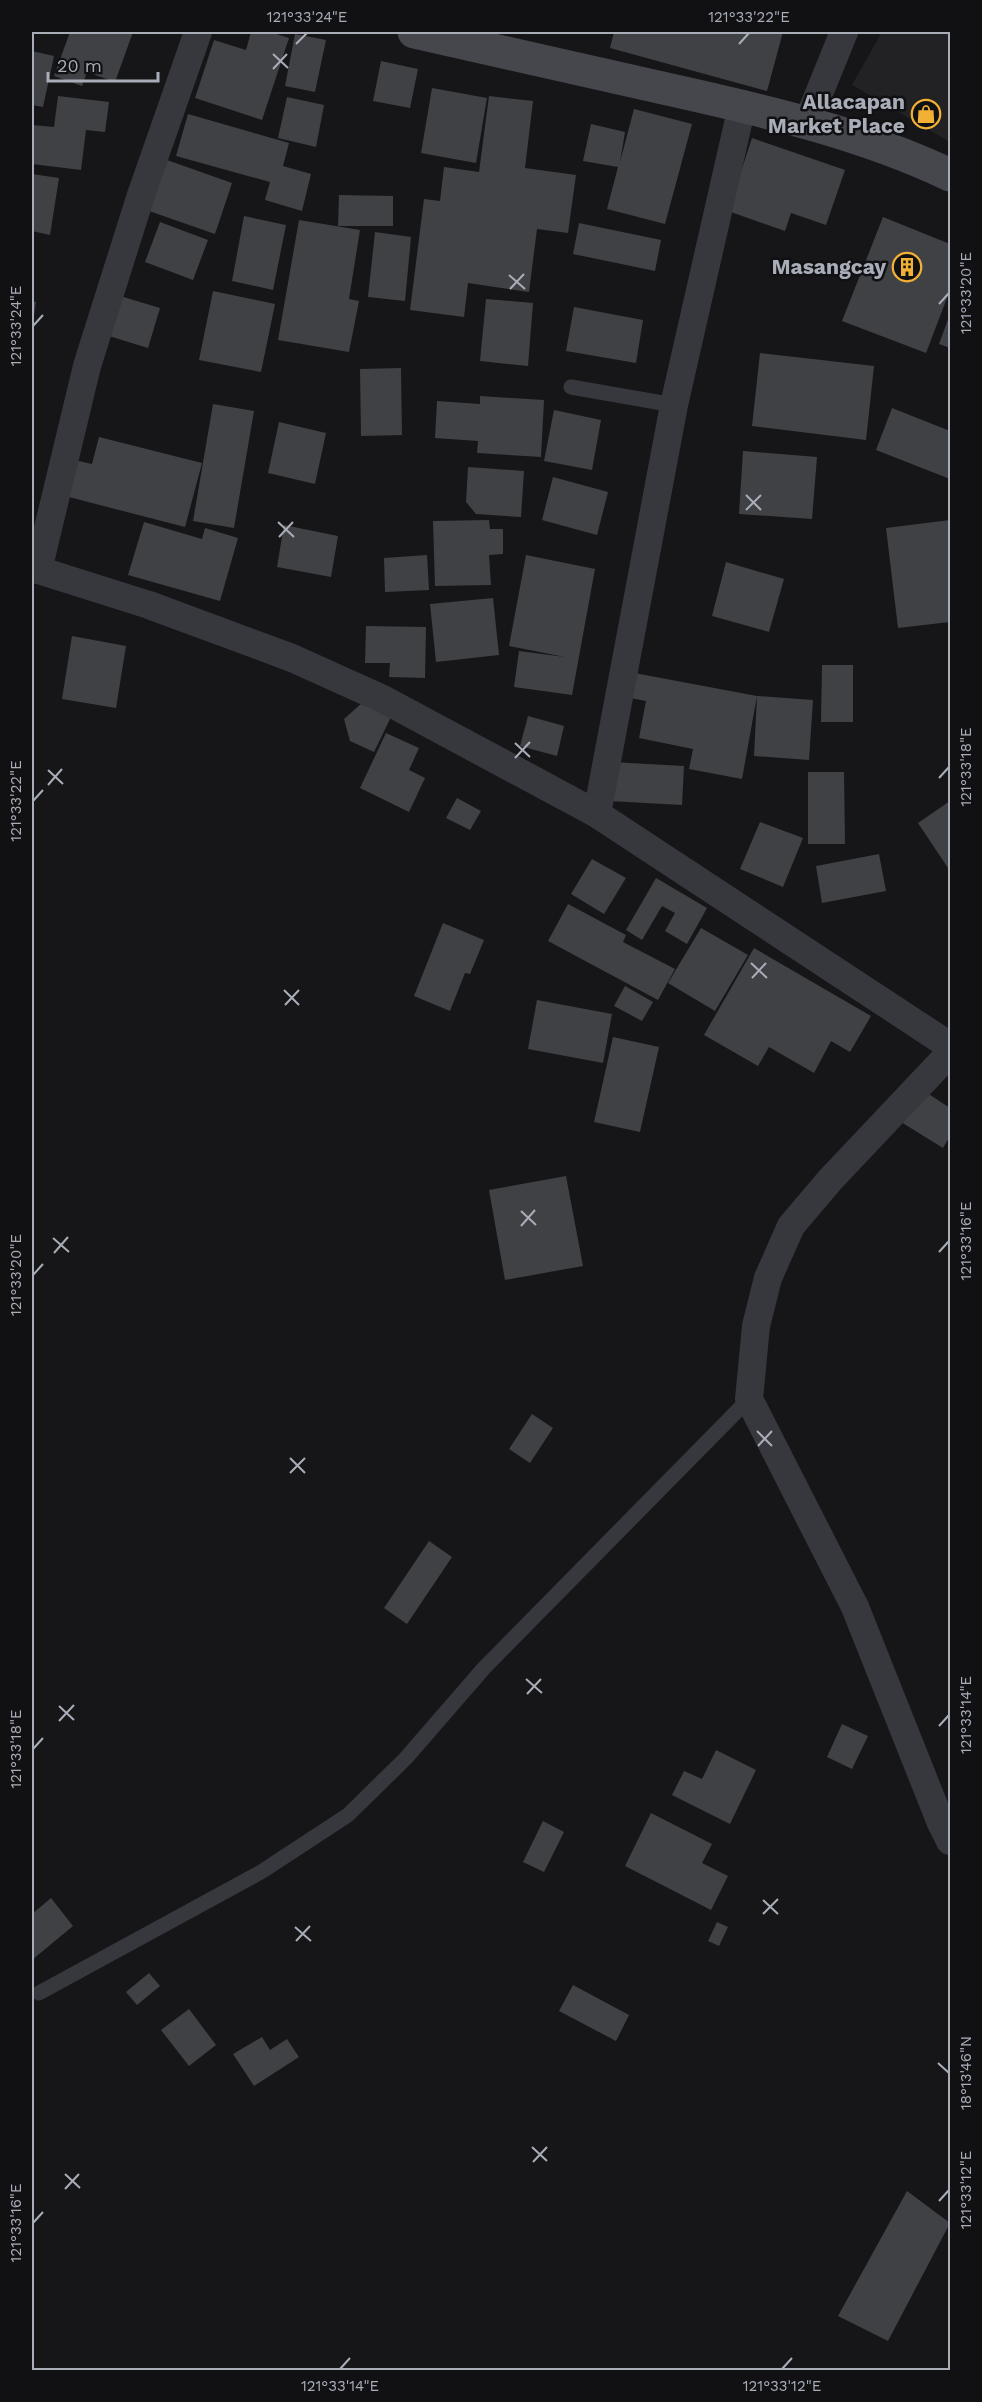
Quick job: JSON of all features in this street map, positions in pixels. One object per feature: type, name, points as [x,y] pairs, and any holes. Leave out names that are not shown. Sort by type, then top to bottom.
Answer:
[{"type":"main road","points":[[414,32],[742,106],[807,123],[925,163],[951,175]]},
{"type":"street","points":[[198,32],[141,195],[87,366],[34,569],[149,605],[292,658],[382,699],[597,814],[951,1046]]},
{"type":"street","points":[[807,123],[844,32]]},
{"type":"street","points":[[597,814],[674,405],[742,106]]},
{"type":"street","points":[[951,1053],[830,1180],[791,1226],[768,1278],[756,1326],[749,1399],[855,1607],[941,1823],[951,1841]]},
{"type":"lane","points":[[571,387],[674,405]]},
{"type":"lane","points":[[39,1993],[261,1872],[348,1815],[406,1758],[484,1668],[749,1399]]},
{"type":"shaded area","name":"Allacapan Market Place","points":[[882,32],[950,32],[950,142],[852,85]]},
{"type":"building","points":[[70,32],[133,32],[115,82],[87,72],[82,86],[54,76]]},
{"type":"building","points":[[251,32],[270,32],[289,38],[262,120],[195,98],[214,40],[246,50]]},
{"type":"building","points":[[614,32],[783,32],[767,91],[610,48]]},
{"type":"building","points":[[295,34],[326,40],[315,92],[285,86]]},
{"type":"building","points":[[32,51],[54,56],[43,107],[32,105]]},
{"type":"building","points":[[381,61],[418,69],[410,108],[373,101]]},
{"type":"building","points":[[432,88],[487,98],[476,163],[421,153]]},
{"type":"building","points":[[58,96],[109,102],[105,132],[86,130],[81,170],[32,164],[32,125],[54,127]]},
{"type":"building","points":[[489,96],[533,101],[525,168],[576,175],[568,233],[537,229],[529,292],[468,283],[464,317],[410,310],[424,199],[440,201],[444,167],[479,172]]},
{"type":"building","points":[[287,97],[324,105],[316,147],[278,138]]},
{"type":"building","points":[[634,109],[692,124],[665,224],[607,209],[618,167],[583,161],[591,124],[625,132],[620,162]]},
{"type":"building","points":[[188,114],[289,143],[283,166],[311,174],[302,211],[265,200],[270,182],[176,156]]},
{"type":"building","points":[[752,138],[845,170],[826,225],[791,213],[785,231],[728,211]]},
{"type":"building","points":[[167,160],[232,183],[215,234],[149,211]]},
{"type":"building","points":[[32,174],[59,178],[50,235],[32,231]]},
{"type":"building","points":[[339,195],[393,196],[393,226],[338,226]]},
{"type":"building","points":[[244,216],[286,225],[273,290],[232,281]]},
{"type":"building","name":"Masangcay","points":[[883,217],[950,244],[950,290],[926,353],[842,321]]},
{"type":"building","points":[[299,220],[360,230],[349,299],[359,301],[349,352],[278,340]]},
{"type":"building","points":[[160,222],[208,240],[193,280],[145,262]]},
{"type":"building","points":[[579,223],[661,240],[655,271],[573,254]]},
{"type":"building","points":[[375,232],[411,237],[405,301],[368,297]]},
{"type":"building","points":[[213,291],[275,304],[261,372],[199,360]]},
{"type":"building","points":[[120,296],[160,308],[148,348],[109,336]]},
{"type":"building","points":[[486,299],[533,303],[528,366],[480,361]]},
{"type":"building","points":[[32,301],[36,302],[33,322],[32,322]]},
{"type":"building","points":[[574,307],[643,320],[636,363],[566,351]]},
{"type":"building","points":[[950,314],[950,348],[939,344]]},
{"type":"building","points":[[760,353],[874,366],[866,440],[752,426]]},
{"type":"building","points":[[401,368],[402,435],[361,436],[360,369]]},
{"type":"building","points":[[480,396],[544,400],[541,457],[477,453],[478,441],[435,438],[437,401],[480,404]]},
{"type":"building","points":[[213,404],[254,411],[234,528],[193,521]]},
{"type":"building","points":[[892,408],[950,431],[950,479],[876,450]]},
{"type":"building","points":[[554,410],[601,420],[592,470],[544,461]]},
{"type":"building","points":[[279,422],[326,433],[315,484],[268,473]]},
{"type":"building","points":[[99,437],[202,463],[185,527],[61,495],[70,459],[92,464]]},
{"type":"building","points":[[743,451],[817,457],[812,519],[739,514]]},
{"type":"building","points":[[468,467],[524,471],[521,517],[476,514],[466,502]]},
{"type":"building","points":[[553,477],[608,492],[597,535],[542,520]]},
{"type":"building","points":[[489,520],[490,529],[503,529],[503,554],[489,555],[491,585],[435,586],[433,521]]},
{"type":"building","points":[[950,520],[950,622],[898,628],[886,528]]},
{"type":"building","points":[[144,522],[202,539],[205,528],[238,538],[220,601],[128,575]]},
{"type":"building","points":[[284,525],[338,536],[331,577],[277,567]]},
{"type":"building","points":[[427,555],[429,590],[385,592],[384,558]]},
{"type":"building","points":[[526,555],[595,569],[572,695],[514,687],[519,651],[565,657],[509,646]]},
{"type":"building","points":[[726,562],[784,579],[769,632],[712,616]]},
{"type":"building","points":[[493,598],[499,655],[436,662],[430,604]]},
{"type":"building","points":[[366,626],[426,627],[425,678],[389,677],[390,663],[365,663]]},
{"type":"building","points":[[72,636],[126,646],[116,708],[62,699]]},
{"type":"building","points":[[822,665],[853,665],[853,722],[821,722]]},
{"type":"building","points":[[629,672],[757,696],[742,779],[689,769],[693,749],[639,738],[646,701],[625,697]]},
{"type":"building","points":[[757,696],[813,700],[809,760],[754,756]]},
{"type":"building","points":[[362,703],[391,717],[374,752],[350,741],[344,719]]},
{"type":"building","points":[[528,716],[564,726],[557,756],[520,746]]},
{"type":"building","points":[[386,733],[419,748],[409,770],[425,778],[409,812],[360,788]]},
{"type":"building","points":[[611,762],[684,766],[682,805],[609,801]]},
{"type":"building","points":[[808,772],[844,772],[845,844],[808,844]]},
{"type":"building","points":[[457,798],[481,811],[470,830],[446,818]]},
{"type":"building","points":[[950,801],[950,871],[918,823]]},
{"type":"building","points":[[760,822],[803,838],[783,887],[740,869]]},
{"type":"building","points":[[879,854],[886,891],[822,903],[816,866]]},
{"type":"building","points":[[592,859],[626,878],[604,914],[571,894]]},
{"type":"building","points":[[656,878],[707,908],[687,944],[665,931],[675,913],[662,906],[642,940],[626,930]]},
{"type":"building","points":[[568,904],[626,935],[623,942],[675,969],[658,1000],[548,941]]},
{"type":"building","points":[[443,923],[484,940],[470,974],[465,973],[450,1011],[414,996]]},
{"type":"building","points":[[701,928],[748,955],[715,1011],[668,983]]},
{"type":"building","points":[[754,948],[871,1016],[850,1052],[831,1041],[814,1073],[769,1047],[758,1066],[704,1035]]},
{"type":"building","points":[[625,986],[653,1002],[642,1021],[614,1006]]},
{"type":"building","points":[[537,1000],[612,1014],[603,1063],[528,1049]]},
{"type":"building","points":[[613,1037],[659,1047],[640,1132],[594,1122]]},
{"type":"building","points":[[921,1089],[950,1108],[950,1136],[943,1148],[901,1122]]},
{"type":"building","points":[[566,1176],[583,1266],[505,1280],[489,1190]]},
{"type":"building","points":[[532,1414],[553,1428],[530,1463],[509,1449]]},
{"type":"building","points":[[429,1541],[452,1557],[407,1624],[384,1608]]},
{"type":"building","points":[[842,1724],[868,1736],[852,1769],[827,1757]]},
{"type":"building","points":[[716,1750],[756,1770],[730,1824],[672,1795],[684,1771],[702,1779]]},
{"type":"building","points":[[651,1813],[712,1844],[702,1863],[728,1876],[711,1910],[625,1866]]},
{"type":"building","points":[[543,1821],[564,1832],[544,1872],[523,1862]]},
{"type":"building","points":[[51,1898],[73,1926],[32,1960],[32,1914]]},
{"type":"building","points":[[717,1922],[728,1927],[719,1946],[708,1941]]},
{"type":"building","points":[[149,1973],[160,1986],[137,2005],[126,1992]]},
{"type":"building","points":[[573,1985],[629,2015],[616,2041],[559,2011]]},
{"type":"building","points":[[189,2009],[216,2045],[189,2066],[161,2030]]},
{"type":"building","points":[[262,2037],[270,2050],[287,2039],[299,2057],[254,2086],[233,2054]]},
{"type":"building","points":[[907,2191],[950,2223],[888,2341],[838,2316]]},
{"type":"place","name":"Allacapan Market Place","points":[[926,114]]},
{"type":"place","name":"Masangcay","points":[[907,267]]}]
